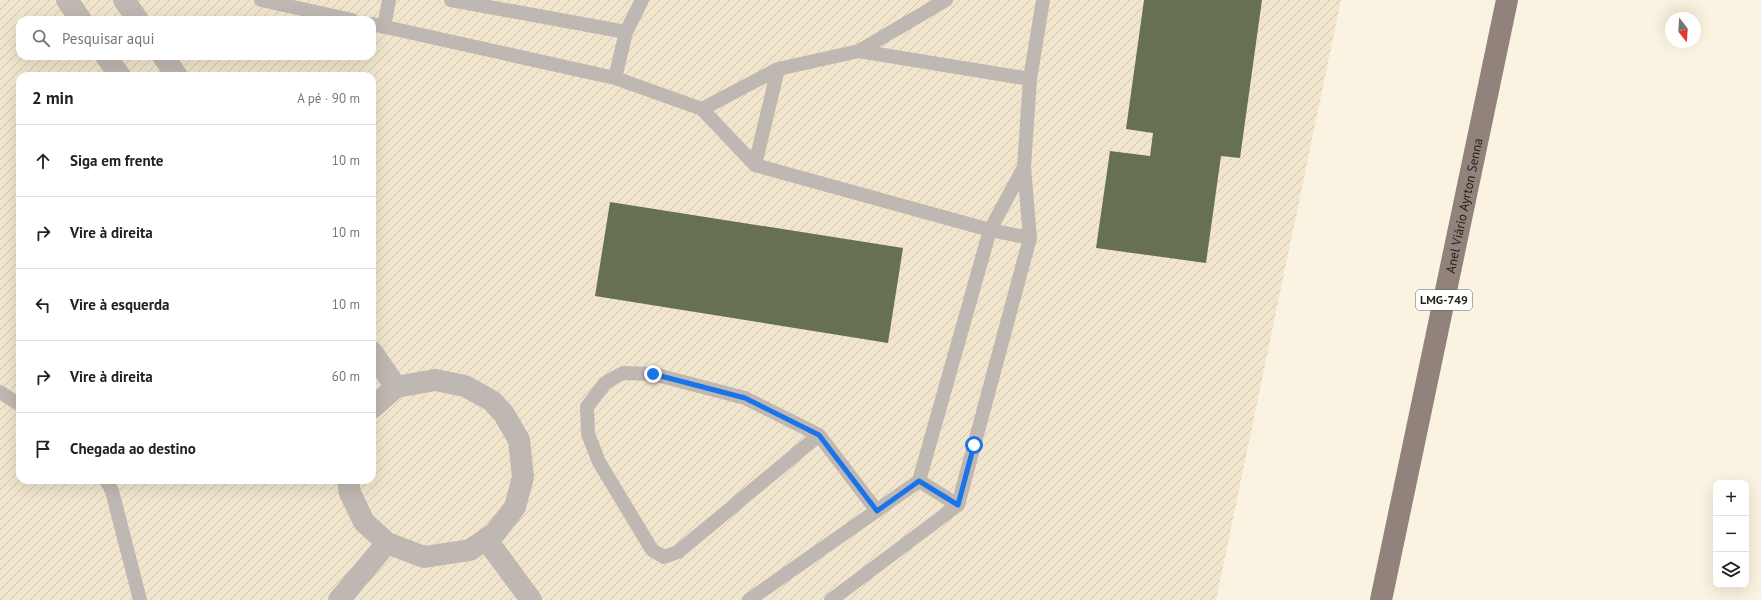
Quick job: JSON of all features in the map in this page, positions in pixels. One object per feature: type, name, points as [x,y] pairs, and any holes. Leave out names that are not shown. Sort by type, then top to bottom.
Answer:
[{"type":"main road","name":"Anel Viário Ayrton Senna","points":[[1381,600],[1507,0]]},
{"type":"street","points":[[67,0],[78,16]]},
{"type":"street","points":[[124,0],[135,16]]},
{"type":"street","points":[[109,60],[117,72]]},
{"type":"street","points":[[166,60],[174,72]]},
{"type":"street","points":[[376,358],[396,387]]},
{"type":"street","points":[[349,484],[350,493],[364,522],[387,543],[424,556],[470,550],[495,533],[515,507],[523,477],[519,440],[504,414],[492,401],[465,386],[435,380],[396,387],[376,404]]},
{"type":"street","points":[[486,539],[531,600]]},
{"type":"street","points":[[339,600],[387,543]]},
{"type":"lane","points":[[261,0],[334,16]]},
{"type":"lane","points":[[389,0],[378,26],[615,78],[702,108],[755,165],[990,230],[1030,238]]},
{"type":"lane","points":[[451,0],[626,32]]},
{"type":"lane","points":[[615,78],[626,32],[642,0]]},
{"type":"lane","points":[[702,108],[778,69],[859,51],[946,0]]},
{"type":"lane","points":[[831,600],[958,505],[1030,238],[1024,167],[1030,79],[1043,0]]},
{"type":"lane","points":[[859,51],[1030,79]]},
{"type":"lane","points":[[755,165],[778,69]]},
{"type":"lane","points":[[748,600],[919,481],[990,230],[1024,167]]},
{"type":"lane","points":[[819,435],[678,552],[664,557],[652,550],[599,462],[588,434],[587,407],[605,383],[623,373],[653,374],[745,398],[819,435],[877,511]]},
{"type":"lane","points":[[0,392],[16,402]]},
{"type":"lane","points":[[919,481],[958,505]]},
{"type":"lane","points":[[108,484],[112,490],[140,600]]},
{"type":"shaded area","points":[[0,0],[1341,0],[1216,600],[0,600]]},
{"type":"building","points":[[1144,0],[1262,0],[1240,158],[1221,156],[1206,263],[1096,248],[1110,151],[1150,156],[1153,133],[1126,129]]},
{"type":"building","points":[[610,202],[903,248],[888,343],[595,296]]},
{"type":"route","points":[[653,374],[745,398],[819,435],[877,511],[919,481],[958,505],[974,445]]}]
